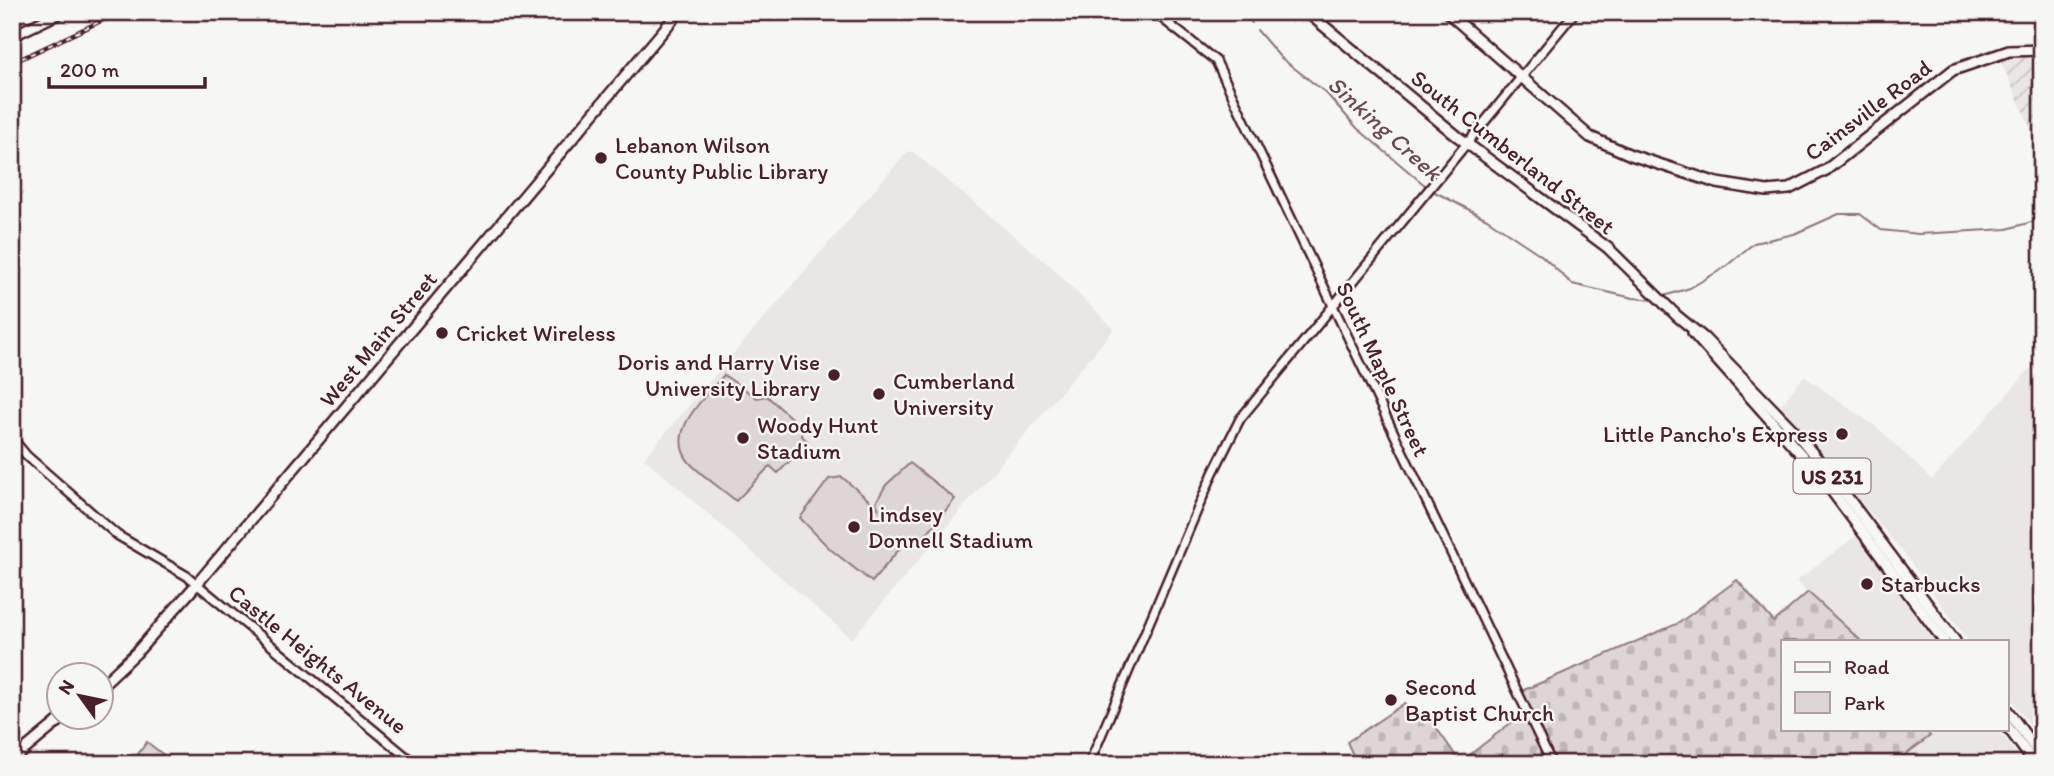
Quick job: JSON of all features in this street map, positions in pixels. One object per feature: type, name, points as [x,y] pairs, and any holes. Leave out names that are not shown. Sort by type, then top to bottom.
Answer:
[{"type":"main road","points":[[12,36],[62,12]]},
{"type":"main road","name":"West Main Street","points":[[116,672],[196,585],[680,12]]},
{"type":"main road","name":"South Cumberland Street","points":[[1307,12],[1468,144],[1608,248],[1736,370],[1818,459],[1954,640]]},
{"type":"main road","name":"Cainsville Road","points":[[1447,12],[1590,137],[1631,155],[1717,183],[1767,191],[1789,188],[1840,160],[1953,70],[2009,51],[2042,50]]},
{"type":"main road","name":"South Cumberland Street","points":[[1690,328],[1822,478],[1943,640]]},
{"type":"main road","points":[[2008,711],[2042,758]]},
{"type":"main road","points":[[2008,727],[2035,764]]},
{"type":"main road","points":[[12,760],[48,730]]},
{"type":"street","name":"South Maple Street","points":[[1154,12],[1216,61],[1552,764]]},
{"type":"street","points":[[1089,764],[1229,439],[1250,405],[1425,197],[1575,12]]},
{"type":"street","name":"Castle Heights Avenue","points":[[12,438],[27,456],[117,535],[196,585],[415,764]]},
{"type":"shaded area","points":[[2042,54],[2042,153],[1998,56]]},
{"type":"shaded area","name":"Cumberland University","points":[[907,152],[913,152],[1049,265],[1114,329],[852,639],[644,458]]},
{"type":"shaded area","points":[[2042,355],[2042,741],[2008,695],[2008,640],[1967,640],[1906,556],[1781,405],[1804,376],[1880,430],[1932,480]]},
{"type":"shaded area","points":[[1856,536],[1933,640],[1860,640],[1796,581]]},
{"type":"shaded area","points":[[1926,730],[1999,730],[2024,764],[1893,764],[1929,736]]},
{"type":"green space","name":"Woody Hunt Stadium","points":[[724,375],[757,398],[767,396],[802,428],[802,436],[808,442],[778,473],[770,466],[736,501],[690,463],[683,451],[681,440],[690,416]]},
{"type":"green space","name":"Lindsey Donnell Stadium","points":[[910,463],[955,499],[919,543],[910,536],[872,582],[830,549],[800,518],[829,479],[842,477],[878,508],[876,502],[886,485]]},
{"type":"green space","points":[[1737,580],[1774,622],[1808,592],[1860,640],[1781,640],[1781,730],[1926,730],[1930,736],[1893,764],[1458,764],[1526,711],[1517,693],[1679,623]]},
{"type":"green space","points":[[1405,703],[1415,721],[1426,713],[1456,756],[1446,764],[1357,764],[1347,742]]},
{"type":"green space","points":[[147,742],[170,760],[167,764],[151,764],[138,754]]},
{"type":"waterway","name":"Sinking Creek","points":[[1243,12],[1252,23]]},
{"type":"waterway","name":"Sinking Creek","points":[[1257,30],[1280,57],[1326,93],[1357,128],[1427,187]]},
{"type":"waterway","name":"Sinking Creek","points":[[1431,190],[1487,219],[1541,255],[1572,284],[1633,298],[1655,300]]},
{"type":"waterway","name":"Sinking Creek","points":[[1664,296],[1690,288],[1724,268],[1754,243],[1794,234],[1839,214],[1860,214],[1881,230],[1919,234],[2007,229],[2042,219]]},
{"type":"railway","points":[[12,63],[120,12]]},
{"type":"place","name":"Lebanon Wilson County Public Library","points":[[601,158]]},
{"type":"place","name":"Cricket Wireless","points":[[442,333]]},
{"type":"place","name":"Doris and Harry Vise University Library","points":[[834,375]]},
{"type":"place","name":"Cumberland University","points":[[879,394]]},
{"type":"place","name":"Little Pancho's Express","points":[[1842,434]]},
{"type":"place","name":"Woody Hunt Stadium","points":[[743,438]]},
{"type":"place","name":"Lindsey Donnell Stadium","points":[[854,527]]},
{"type":"place","name":"Starbucks","points":[[1867,584]]},
{"type":"place","name":"Second Baptist Church","points":[[1391,700]]}]
